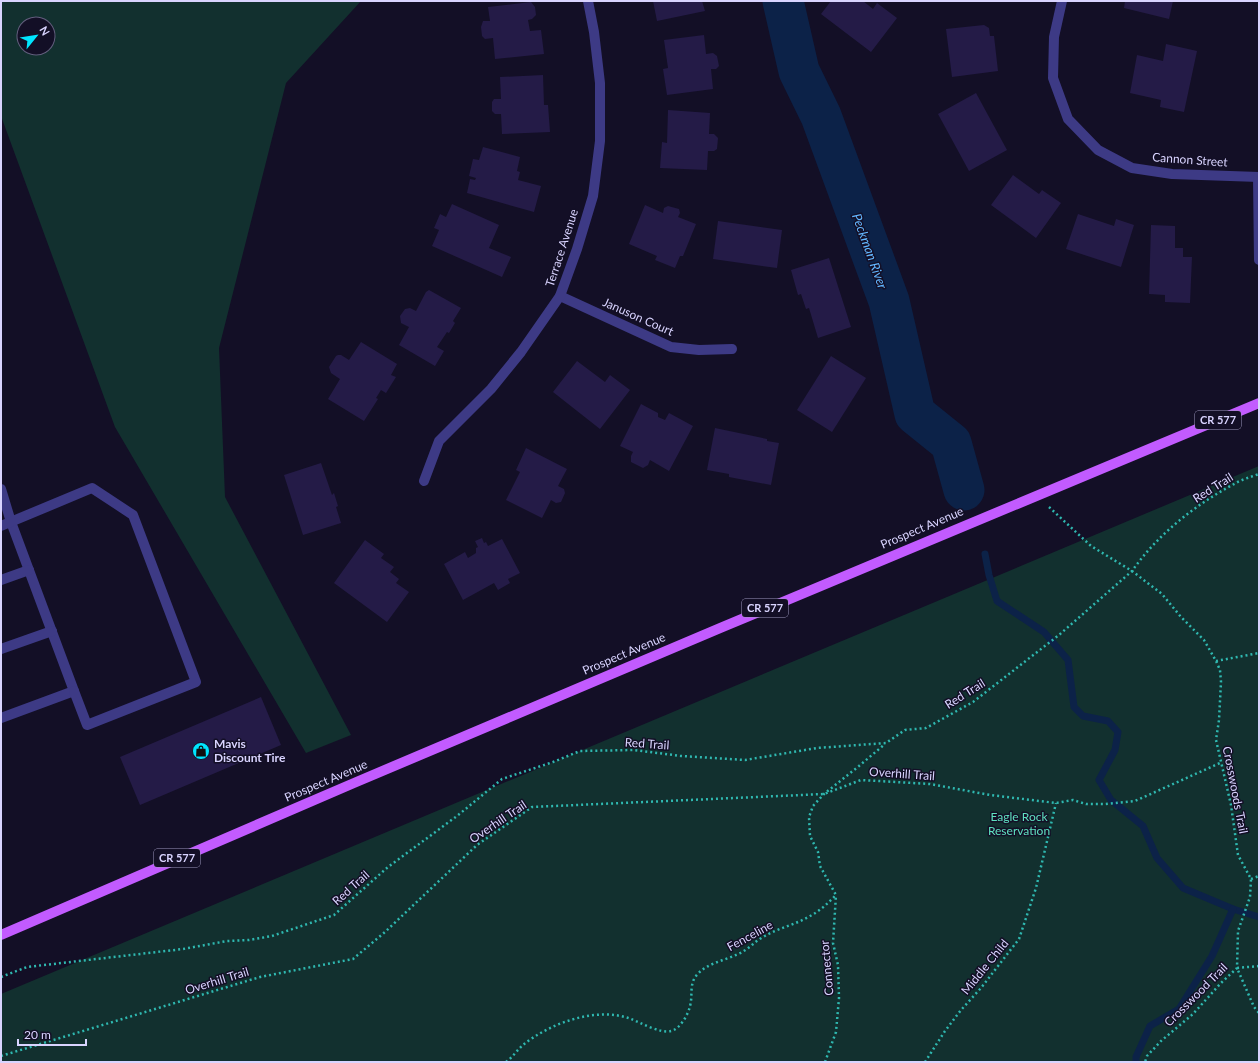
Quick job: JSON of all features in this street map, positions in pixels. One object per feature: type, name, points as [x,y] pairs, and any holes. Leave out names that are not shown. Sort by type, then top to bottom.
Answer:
[{"type":"main road","name":"Prospect Avenue","points":[[2,934],[531,707],[1259,403]]},
{"type":"street","name":"Terrace Avenue","points":[[424,481],[439,441],[491,389],[521,352],[560,296],[577,249],[593,196],[600,141],[600,83],[594,32],[588,1]]},
{"type":"street","name":"Cannon Street","points":[[1062,1],[1054,37],[1053,78],[1068,119],[1098,150],[1132,168],[1172,174],[1259,177]]},
{"type":"street","points":[[1259,177],[1259,260]]},
{"type":"street","name":"Januson Court","points":[[560,296],[671,347],[700,350],[732,349]]},
{"type":"street","points":[[1,489],[6,524],[29,570],[87,725],[196,682],[133,515],[92,488],[6,524]]},
{"type":"street","points":[[1,580],[29,570]]},
{"type":"street","points":[[1,649],[52,631]]},
{"type":"street","points":[[1,718],[74,690]]},
{"type":"path","name":"Red Trail","points":[[1,977],[27,967],[184,949],[227,941],[249,940],[272,936],[334,915],[388,867],[457,816],[502,779],[553,762],[580,751],[634,750],[681,756],[745,760],[818,748],[886,743],[905,730],[926,728],[973,702],[1037,653],[1132,571],[1141,559],[1177,522],[1237,482],[1259,474]]},
{"type":"path","name":"Crosswoods Trail","points":[[1036,495],[1092,546],[1132,571],[1162,594],[1181,618],[1204,640],[1216,661],[1220,670],[1221,682],[1219,720],[1216,740],[1220,763],[1231,805],[1238,855],[1251,879]]},
{"type":"path","points":[[1216,661],[1259,653]]},
{"type":"path","points":[[836,895],[820,866],[818,852],[810,836],[809,817],[813,806],[824,794],[886,743]]},
{"type":"path","name":"Overhill Trail","points":[[1,1056],[260,977],[353,959],[385,932],[477,845],[532,807],[824,794],[861,780],[930,784],[1056,803],[1073,800],[1086,804],[1105,804],[1135,801],[1220,763]]},
{"type":"path","name":"Middle Child","points":[[925,1062],[945,1031],[961,1010],[981,988],[1020,939],[1036,888],[1056,803]]},
{"type":"path","points":[[1251,879],[1259,876]]},
{"type":"path","name":"Crosswood Trail","points":[[1145,1062],[1147,1056],[1161,1041],[1193,1014],[1237,968],[1238,932],[1250,897],[1251,879]]},
{"type":"path","name":"Fenceline","points":[[506,1062],[523,1045],[547,1029],[567,1021],[588,1016],[607,1014],[625,1017],[664,1032],[672,1031],[682,1022],[691,1005],[692,984],[696,976],[710,964],[741,953],[763,937],[811,916],[824,907],[836,895]]},
{"type":"path","name":"Connector","points":[[825,1062],[836,1032],[839,998],[838,965],[833,943],[836,895]]},
{"type":"path","points":[[1259,966],[1237,968],[1254,1007],[1259,1013]]},
{"type":"green space","points":[[1,1],[361,1],[286,83],[219,348],[225,497],[351,735],[306,753],[115,427],[1,116]]},
{"type":"green space","name":"Eagle Rock Reservation","points":[[1259,466],[1259,1062],[1,1062],[1,994]]},
{"type":"building","points":[[653,1],[702,1],[705,11],[657,21]]},
{"type":"building","points":[[831,1],[863,1],[873,9],[877,3],[897,18],[871,52],[821,14]]},
{"type":"building","points":[[1125,1],[1173,1],[1169,19],[1124,8]]},
{"type":"building","points":[[531,2],[535,7],[536,15],[532,19],[528,20],[530,31],[541,30],[544,54],[495,59],[493,38],[485,39],[482,36],[481,27],[483,21],[490,21],[488,7]]},
{"type":"building","points":[[984,25],[989,28],[990,36],[994,36],[998,71],[952,77],[946,29]]},
{"type":"building","points":[[704,35],[706,54],[713,53],[717,56],[719,66],[716,69],[711,69],[713,89],[667,95],[663,69],[668,68],[664,40]]},
{"type":"building","points":[[1166,44],[1197,51],[1184,112],[1160,107],[1161,100],[1130,93],[1137,55],[1163,61]]},
{"type":"building","points":[[543,75],[544,105],[548,105],[550,132],[502,134],[501,114],[495,114],[492,111],[492,102],[494,99],[501,99],[500,77]]},
{"type":"building","points":[[976,93],[1007,150],[969,171],[938,114]]},
{"type":"building","points":[[668,110],[710,113],[709,134],[714,134],[718,138],[717,149],[714,151],[708,151],[707,170],[660,168],[662,142],[667,143]]},
{"type":"building","points":[[483,147],[520,157],[517,171],[520,172],[518,180],[541,186],[534,212],[467,193],[470,179],[475,180],[476,178],[469,176],[473,159],[479,160]]},
{"type":"building","points":[[1013,175],[1039,194],[1042,190],[1061,203],[1036,238],[991,205]]},
{"type":"building","points":[[452,204],[499,225],[489,248],[511,257],[502,277],[432,246],[439,230],[434,228],[440,214],[446,217]]},
{"type":"building","points":[[645,205],[663,213],[664,208],[668,206],[679,209],[680,213],[678,217],[696,224],[683,256],[680,256],[675,268],[655,260],[657,256],[629,244]]},
{"type":"building","points":[[1078,214],[1114,226],[1116,219],[1134,225],[1121,267],[1066,249]]},
{"type":"building","points":[[718,221],[782,230],[777,268],[713,259]]},
{"type":"building","points":[[1151,225],[1175,226],[1175,248],[1183,248],[1183,257],[1192,257],[1190,303],[1165,302],[1165,295],[1149,294]]},
{"type":"building","points":[[829,258],[851,327],[818,338],[809,308],[806,309],[801,294],[798,295],[791,270]]},
{"type":"building","points":[[429,290],[461,308],[453,321],[455,323],[449,333],[447,332],[437,347],[444,351],[435,366],[399,345],[409,327],[401,323],[400,316],[405,309],[410,308],[416,311],[426,292]]},
{"type":"building","points":[[361,342],[397,364],[391,375],[396,377],[386,393],[381,390],[376,398],[378,399],[364,421],[328,399],[340,379],[331,373],[329,367],[338,355],[341,355],[349,360]]},
{"type":"building","points":[[831,356],[866,378],[832,432],[797,410]]},
{"type":"building","points":[[577,361],[605,382],[610,375],[630,390],[600,429],[553,392]]},
{"type":"building","points":[[641,404],[658,413],[658,417],[665,420],[669,413],[693,426],[669,471],[650,460],[648,465],[643,468],[631,462],[633,452],[620,446]]},
{"type":"building","points":[[715,428],[779,443],[771,485],[729,477],[729,474],[707,470]]},
{"type":"building","points":[[526,448],[567,469],[558,486],[564,489],[565,493],[561,502],[556,503],[551,500],[542,518],[506,500],[520,472],[516,470]]},
{"type":"building","points":[[321,463],[332,495],[334,493],[338,506],[336,507],[341,523],[303,535],[284,475]]},
{"type":"building","points":[[482,538],[484,543],[486,542],[488,546],[502,539],[520,573],[508,579],[510,583],[498,590],[494,583],[463,600],[444,564],[465,552],[468,558],[476,553],[476,548],[478,547],[475,541]]},
{"type":"building","points":[[365,540],[384,554],[381,558],[394,567],[390,572],[399,579],[396,583],[409,592],[387,622],[334,583]]},
{"type":"building","name":"Mavis Discount Tire","points":[[261,697],[281,745],[140,805],[120,757]]},
{"type":"waterway","name":"Peckman River","points":[[783,1],[799,71],[821,116],[889,301],[915,414],[951,443],[964,490]]},
{"type":"waterway","name":"Peckman River","points":[[985,554],[989,575],[997,601],[1044,632],[1068,660],[1074,707],[1083,716],[1108,721],[1118,732],[1115,750],[1099,780],[1111,800],[1143,826],[1157,858],[1183,888],[1233,909],[1259,917]]},
{"type":"waterway","points":[[1136,1062],[1136,1057],[1150,1026],[1179,1009],[1212,956],[1233,909]]},
{"type":"place","name":"Mavis Discount Tire","points":[[201,751]]}]
